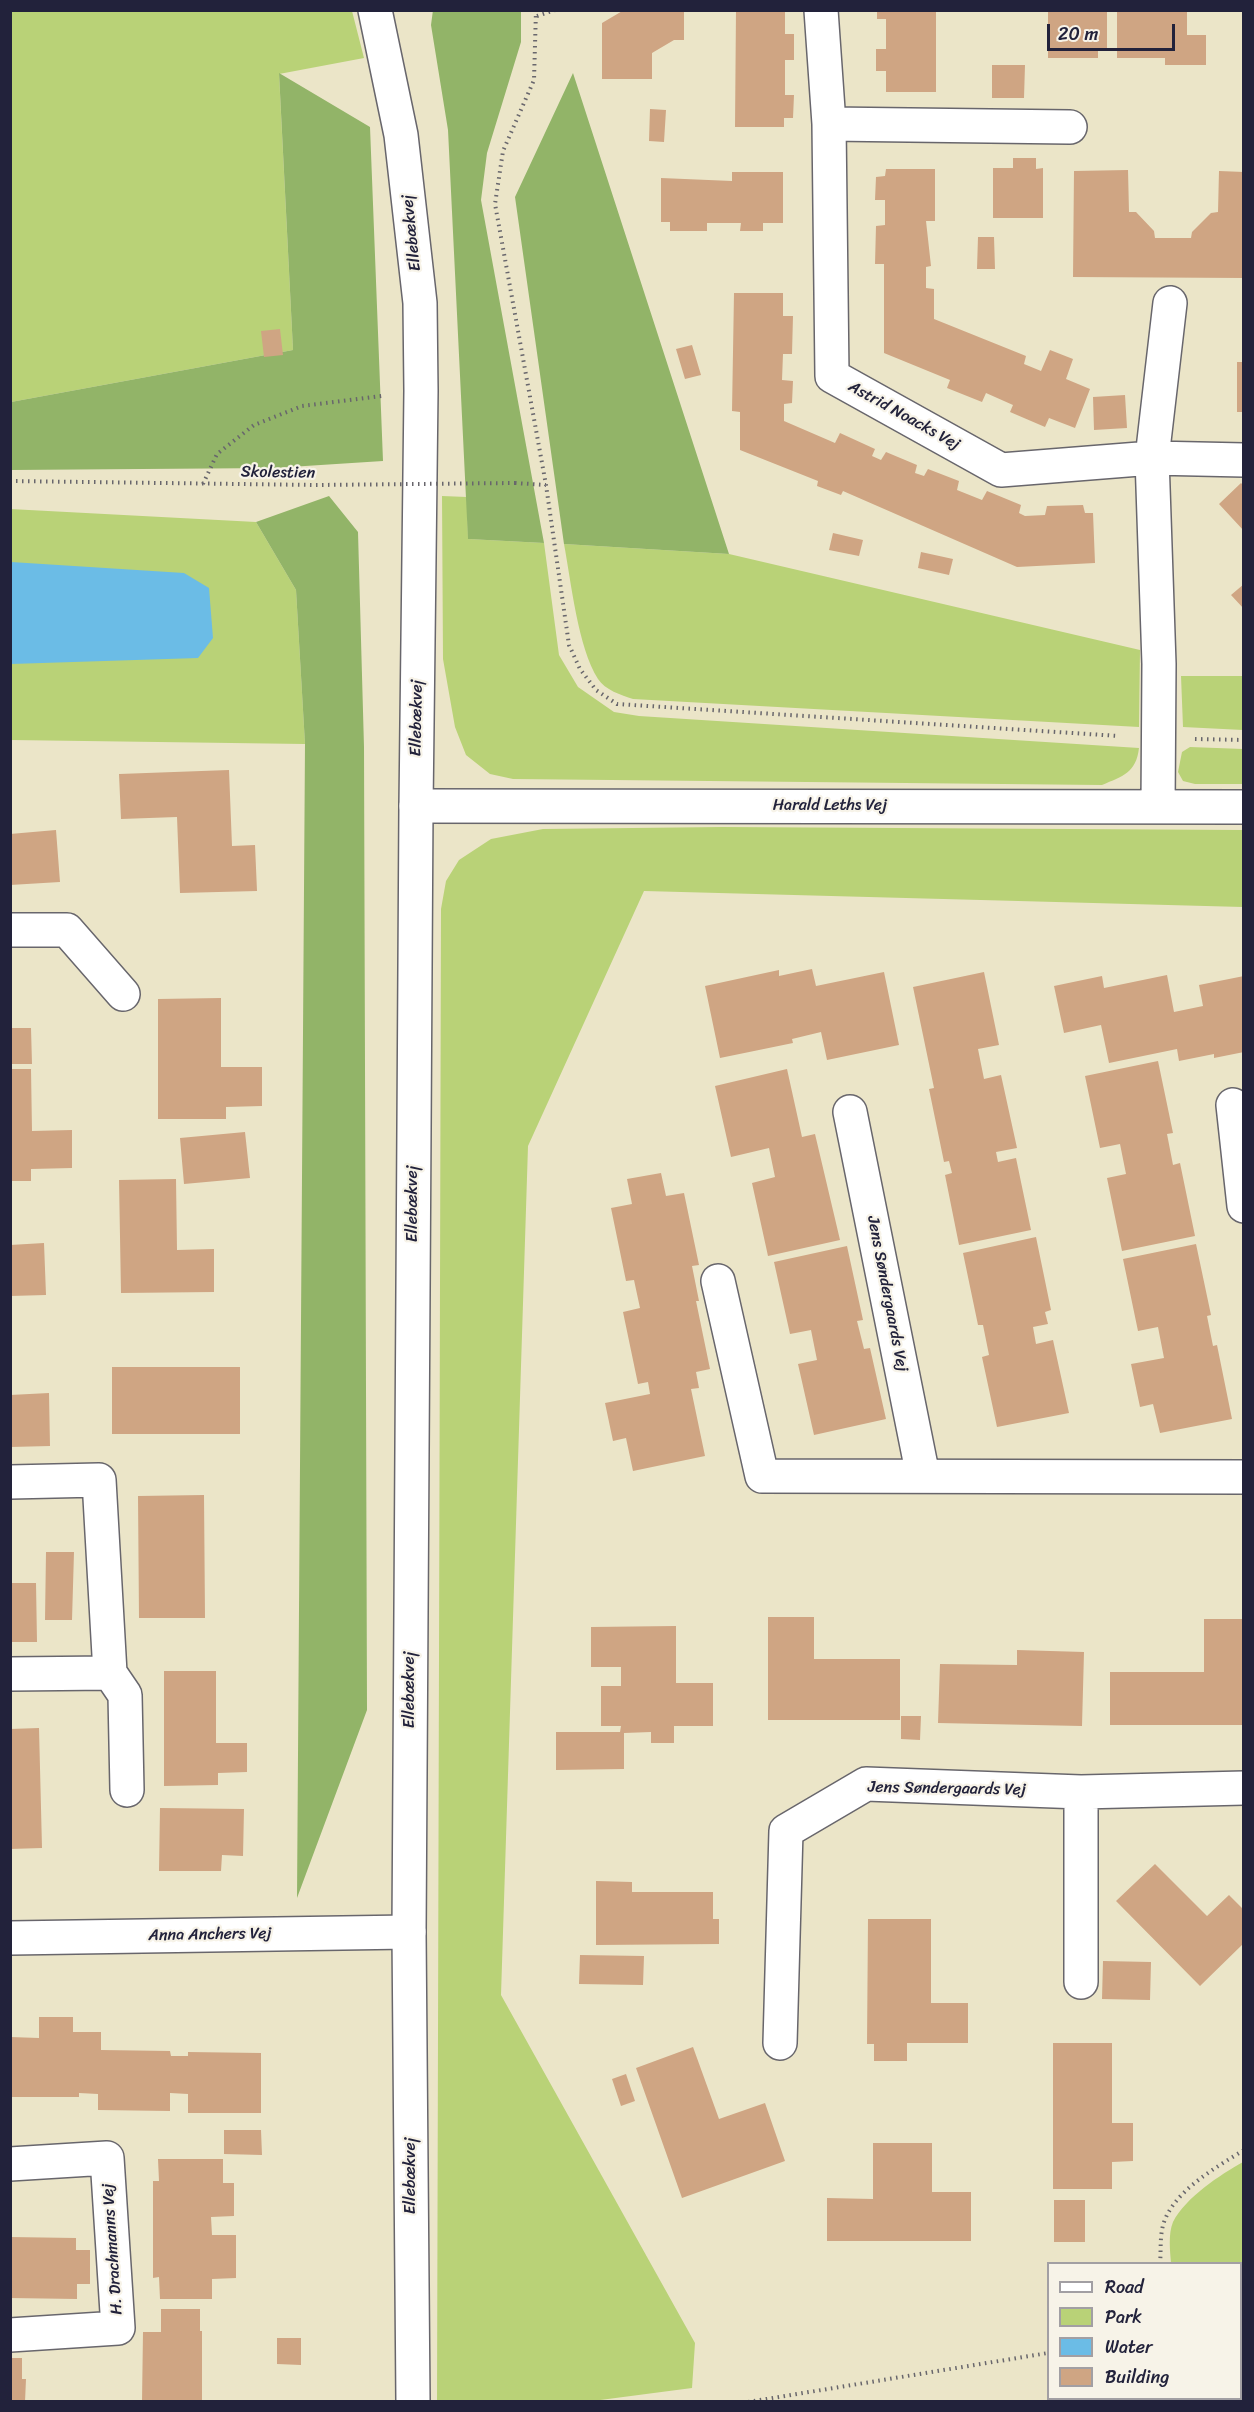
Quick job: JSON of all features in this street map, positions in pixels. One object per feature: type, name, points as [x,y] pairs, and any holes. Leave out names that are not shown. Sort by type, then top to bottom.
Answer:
[{"type":"street","name":"Ellebækvej","points":[[375,10],[401,135],[420,303],[409,1932],[413,2402]]},
{"type":"street","name":"Astrid Noacks Vej","points":[[821,10],[830,124],[832,376],[1001,470],[1152,458],[1244,460]]},
{"type":"street","points":[[830,124],[1070,127]]},
{"type":"street","points":[[1158,806],[1160,739],[1152,458],[1170,303]]},
{"type":"street","name":"Harald Leths Vej","points":[[416,806],[1244,807]]},
{"type":"street","points":[[10,930],[67,930],[123,994]]},
{"type":"street","points":[[1233,1105],[1244,1206]]},
{"type":"street","name":"Jens Søndergaards Vej","points":[[850,1112],[923,1476]]},
{"type":"street","points":[[718,1281],[762,1476],[1244,1477]]},
{"type":"street","points":[[10,1482],[99,1480],[110,1673],[125,1695],[127,1790]]},
{"type":"street","points":[[10,1674],[110,1673]]},
{"type":"street","name":"Jens Søndergaards Vej","points":[[780,2043],[786,1831],[866,1784],[1081,1792],[1244,1788]]},
{"type":"street","points":[[1081,1792],[1081,1982]]},
{"type":"street","name":"Anna Anchers Vej","points":[[10,1938],[409,1932]]},
{"type":"street","name":"H. Drachmanns Vej","points":[[10,2164],[107,2158],[118,2328],[10,2335]]},
{"type":"path","points":[[555,10],[537,13],[534,80],[503,151],[495,204],[546,485],[569,645],[580,669],[596,690],[617,704],[1160,739],[1244,740]]},
{"type":"path","points":[[203,484],[217,454],[254,425],[302,406],[421,391]]},
{"type":"path","name":"Skolestien","points":[[10,481],[546,485]]},
{"type":"path","points":[[1160,2262],[1162,2229],[1168,2213],[1195,2182],[1244,2150]]},
{"type":"path","points":[[748,2402],[1047,2354]]},
{"type":"path","points":[[771,2402],[776,2397]]},
{"type":"green space","points":[[433,10],[521,11],[521,42],[487,153],[481,200],[544,543],[468,539],[448,130],[431,25]]},
{"type":"green space","points":[[11,11],[352,11],[364,58],[279,74],[293,350],[11,402]]},
{"type":"green space","points":[[279,73],[370,127],[383,461],[274,468],[11,470],[11,402],[293,350]]},
{"type":"green space","points":[[573,73],[729,554],[564,544],[515,197]]},
{"type":"green space","points":[[329,496],[358,532],[364,747],[367,1710],[297,1898],[305,744],[296,590],[256,522]]},
{"type":"green space","points":[[442,496],[467,497],[468,539],[544,543],[559,655],[578,687],[614,712],[639,716],[1139,748],[1135,763],[1122,776],[1102,785],[513,779],[490,774],[466,755],[455,727],[443,659]]},
{"type":"green space","points":[[10,509],[256,522],[296,590],[305,744],[11,740]]},
{"type":"green space","points":[[564,544],[729,554],[1140,650],[1139,727],[633,699],[605,686],[591,666],[576,614]]},
{"type":"green space","points":[[1181,676],[1243,676],[1243,730],[1183,727]]},
{"type":"green space","points":[[1190,747],[1243,749],[1243,784],[1195,784],[1183,781],[1178,772],[1182,752]]},
{"type":"green space","points":[[722,827],[1243,830],[1243,907],[644,891],[528,1146],[501,1995],[695,2343],[692,2388],[585,2402],[437,2401],[441,909],[446,881],[459,860],[491,839],[543,829]]},
{"type":"green space","points":[[1243,2162],[1244,2304],[1242,2304],[1242,2262],[1171,2262],[1170,2232],[1173,2222],[1186,2204],[1214,2180]]},
{"type":"water","points":[[11,562],[184,573],[209,588],[213,638],[198,658],[11,664]]},
{"type":"building","points":[[624,10],[684,10],[684,40],[674,40],[652,53],[652,79],[602,79],[602,23]]},
{"type":"building","points":[[736,10],[785,10],[785,34],[794,34],[794,60],[785,60],[785,95],[794,95],[793,118],[784,118],[784,127],[735,127]]},
{"type":"building","points":[[877,10],[936,10],[936,92],[886,92],[886,71],[876,71],[876,49],[886,49],[886,19],[877,19]]},
{"type":"building","points":[[1048,10],[1107,10],[1107,49],[1098,48],[1098,58],[1048,58]]},
{"type":"building","points":[[1117,10],[1187,10],[1187,35],[1206,35],[1206,65],[1165,65],[1165,58],[1117,58]]},
{"type":"building","points":[[992,65],[1025,65],[1024,98],[992,98]]},
{"type":"building","points":[[650,109],[666,110],[664,142],[649,141]]},
{"type":"building","points":[[1013,158],[1036,158],[1036,169],[1043,168],[1043,218],[993,218],[993,168],[1013,168]]},
{"type":"building","points":[[886,169],[935,169],[935,221],[926,221],[931,266],[926,267],[926,288],[934,289],[934,319],[1026,356],[1024,364],[1041,371],[1050,350],[1073,359],[1066,379],[1090,389],[1075,428],[1049,418],[1045,427],[1010,412],[1013,405],[986,393],[982,402],[947,388],[950,380],[884,353],[884,264],[875,264],[876,226],[885,225],[885,200],[875,200],[876,177],[885,176]]},
{"type":"building","points":[[1128,170],[1129,212],[1136,212],[1154,231],[1155,238],[1191,238],[1192,232],[1211,213],[1218,212],[1219,171],[1244,172],[1244,278],[1073,277],[1074,171]]},
{"type":"building","points":[[732,172],[783,172],[783,223],[763,223],[763,231],[740,231],[741,223],[707,223],[707,231],[670,231],[670,222],[661,222],[661,178],[732,181]]},
{"type":"building","points":[[978,237],[994,237],[995,269],[977,269]]},
{"type":"building","points":[[734,293],[783,293],[783,316],[793,316],[792,354],[783,354],[782,380],[793,381],[792,403],[784,404],[784,421],[835,443],[840,433],[875,449],[872,456],[881,460],[886,452],[917,465],[915,473],[924,476],[928,469],[959,481],[957,490],[982,500],[987,491],[1021,505],[1019,513],[1025,516],[1045,515],[1047,506],[1083,505],[1085,513],[1093,513],[1095,563],[1017,567],[843,491],[841,495],[817,486],[818,481],[740,450],[740,412],[732,411]]},
{"type":"building","points":[[280,329],[283,355],[264,357],[261,331]]},
{"type":"building","points":[[692,345],[701,375],[685,379],[676,349]]},
{"type":"building","points":[[1237,362],[1244,362],[1244,412],[1237,412]]},
{"type":"building","points":[[1125,395],[1127,428],[1094,430],[1093,397]]},
{"type":"building","points":[[1241,483],[1244,486],[1244,531],[1219,504]]},
{"type":"building","points":[[833,533],[863,540],[859,556],[829,550]]},
{"type":"building","points":[[921,552],[953,559],[949,575],[918,568]]},
{"type":"building","points":[[1244,584],[1244,609],[1231,595]]},
{"type":"building","points":[[229,770],[232,846],[255,845],[257,891],[180,893],[177,817],[121,819],[119,774]]},
{"type":"building","points":[[56,830],[60,882],[10,885],[10,834]]},
{"type":"building","points":[[812,969],[816,986],[884,972],[899,1045],[827,1060],[821,1032],[792,1039],[793,1043],[720,1058],[705,986],[779,970],[779,976]]},
{"type":"building","points":[[984,972],[999,1045],[978,1049],[984,1079],[1001,1075],[1017,1148],[996,1152],[998,1162],[1016,1158],[1031,1230],[959,1245],[945,1175],[952,1173],[949,1161],[944,1162],[929,1089],[934,1088],[913,987]]},
{"type":"building","points":[[1167,975],[1174,1012],[1203,1006],[1199,985],[1244,976],[1244,1052],[1214,1058],[1214,1054],[1179,1061],[1177,1049],[1109,1063],[1101,1025],[1064,1033],[1054,986],[1102,976],[1104,988]]},
{"type":"building","points":[[221,998],[221,1067],[262,1067],[262,1106],[226,1107],[226,1119],[158,1119],[158,999]]},
{"type":"building","points":[[10,1028],[31,1028],[32,1064],[10,1064]]},
{"type":"building","points":[[1158,1061],[1173,1133],[1167,1134],[1173,1165],[1180,1163],[1195,1236],[1122,1251],[1107,1178],[1126,1174],[1120,1144],[1100,1148],[1085,1076]]},
{"type":"building","points":[[10,1069],[31,1069],[32,1131],[72,1130],[72,1168],[31,1169],[31,1181],[10,1181]]},
{"type":"building","points":[[787,1069],[802,1137],[815,1134],[840,1240],[768,1256],[752,1183],[775,1177],[769,1148],[731,1157],[715,1086]]},
{"type":"building","points":[[245,1132],[250,1178],[184,1184],[180,1138]]},
{"type":"building","points":[[661,1173],[666,1196],[684,1193],[699,1265],[692,1266],[699,1301],[696,1301],[710,1369],[696,1372],[699,1388],[691,1389],[705,1456],[633,1471],[626,1438],[613,1441],[605,1403],[650,1394],[648,1382],[638,1384],[623,1312],[640,1308],[634,1280],[626,1281],[611,1208],[632,1204],[627,1179]]},
{"type":"building","points":[[176,1179],[177,1250],[214,1249],[214,1292],[121,1293],[119,1180]]},
{"type":"building","points":[[1036,1237],[1051,1310],[1045,1312],[1048,1324],[1033,1327],[1036,1344],[1053,1340],[1069,1413],[997,1427],[982,1357],[989,1355],[983,1325],[978,1325],[963,1253]]},
{"type":"building","points":[[44,1243],[46,1295],[10,1296],[10,1245]]},
{"type":"building","points":[[1196,1244],[1211,1315],[1207,1316],[1213,1346],[1217,1345],[1232,1419],[1160,1433],[1153,1404],[1140,1407],[1131,1364],[1164,1358],[1158,1327],[1138,1331],[1123,1259]]},
{"type":"building","points":[[847,1246],[863,1320],[857,1321],[864,1349],[870,1348],[886,1419],[814,1435],[798,1364],[817,1360],[811,1330],[790,1334],[774,1262]]},
{"type":"building","points":[[112,1367],[240,1367],[240,1434],[112,1434]]},
{"type":"building","points":[[49,1393],[50,1446],[10,1447],[10,1395]]},
{"type":"building","points":[[204,1495],[205,1618],[139,1618],[138,1496]]},
{"type":"building","points":[[46,1552],[74,1552],[72,1620],[45,1620]]},
{"type":"building","points":[[10,1583],[36,1583],[37,1642],[10,1642]]},
{"type":"building","points":[[768,1617],[814,1617],[814,1659],[900,1659],[900,1720],[768,1720]]},
{"type":"building","points":[[1204,1619],[1244,1619],[1244,1725],[1110,1725],[1110,1672],[1204,1672]]},
{"type":"building","points":[[676,1626],[676,1683],[713,1683],[713,1726],[674,1726],[674,1743],[651,1743],[651,1732],[624,1733],[624,1769],[556,1770],[556,1732],[620,1732],[621,1726],[601,1726],[601,1686],[621,1686],[621,1667],[591,1667],[591,1627]]},
{"type":"building","points":[[1017,1650],[1084,1652],[1082,1726],[938,1723],[940,1664],[1017,1665]]},
{"type":"building","points":[[164,1671],[216,1671],[216,1743],[247,1743],[247,1772],[218,1773],[218,1785],[164,1786]]},
{"type":"building","points":[[901,1716],[921,1716],[920,1740],[901,1739]]},
{"type":"building","points":[[39,1728],[42,1848],[10,1849],[10,1729]]},
{"type":"building","points":[[160,1808],[244,1809],[243,1856],[222,1855],[221,1871],[159,1871]]},
{"type":"building","points":[[1155,1864],[1207,1916],[1229,1895],[1244,1910],[1244,1943],[1200,1986],[1116,1901]]},
{"type":"building","points":[[596,1881],[632,1882],[632,1892],[713,1892],[713,1919],[719,1919],[719,1944],[596,1945]]},
{"type":"building","points":[[868,1919],[931,1919],[931,2003],[968,2003],[968,2043],[907,2043],[907,2061],[874,2061],[874,2044],[867,2044]]},
{"type":"building","points":[[580,1955],[644,1956],[643,1985],[579,1984]]},
{"type":"building","points":[[1103,1961],[1151,1962],[1150,2000],[1102,1999]]},
{"type":"building","points":[[39,2017],[73,2017],[73,2032],[101,2032],[101,2050],[170,2051],[171,2056],[188,2056],[188,2052],[261,2053],[261,2113],[188,2113],[188,2094],[170,2093],[170,2111],[98,2110],[98,2094],[79,2093],[79,2097],[10,2097],[10,2037],[39,2038]]},
{"type":"building","points":[[1053,2043],[1112,2043],[1112,2123],[1133,2123],[1133,2161],[1112,2162],[1112,2189],[1053,2189]]},
{"type":"building","points":[[693,2047],[719,2119],[765,2103],[785,2161],[682,2198],[636,2068]]},
{"type":"building","points":[[626,2074],[635,2101],[621,2106],[612,2079]]},
{"type":"building","points":[[224,2130],[261,2130],[262,2155],[224,2154]]},
{"type":"building","points":[[873,2143],[932,2143],[932,2192],[971,2192],[971,2241],[827,2241],[827,2198],[873,2199]]},
{"type":"building","points":[[158,2159],[223,2159],[223,2183],[234,2183],[234,2216],[211,2217],[212,2235],[236,2235],[236,2278],[212,2279],[212,2299],[160,2299],[159,2277],[153,2278],[153,2181],[159,2181]]},
{"type":"building","points":[[1054,2200],[1085,2200],[1085,2242],[1054,2242]]},
{"type":"building","points":[[10,2237],[76,2238],[76,2250],[90,2250],[90,2284],[77,2284],[77,2299],[10,2298]]},
{"type":"building","points":[[161,2309],[200,2309],[202,2402],[142,2402],[143,2332],[161,2332]]},
{"type":"building","points":[[277,2338],[301,2338],[301,2365],[277,2364]]},
{"type":"building","points":[[10,2358],[22,2358],[22,2379],[26,2379],[25,2402],[10,2402]]}]
